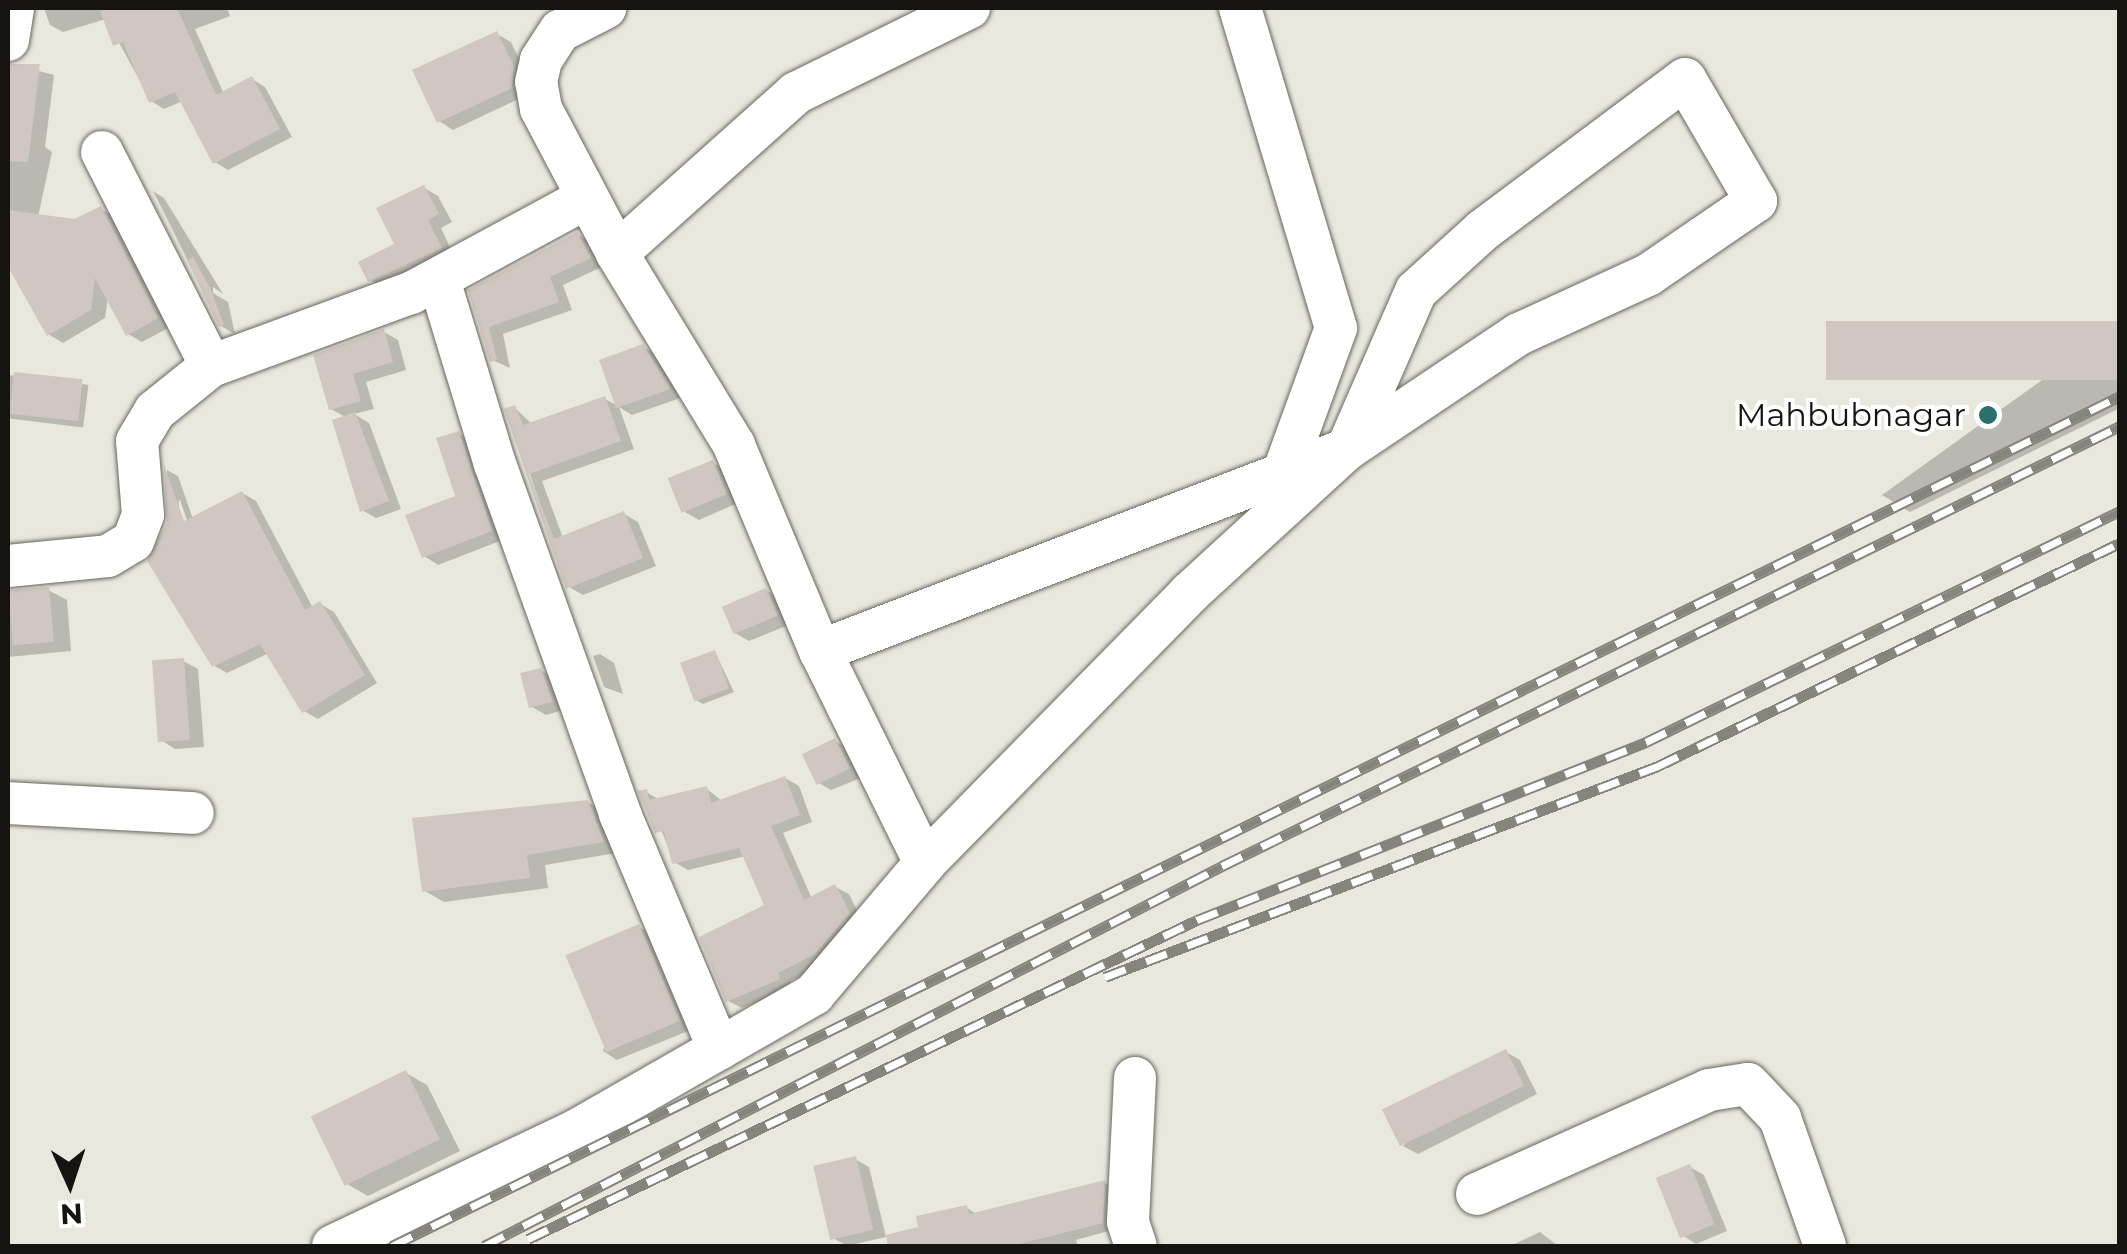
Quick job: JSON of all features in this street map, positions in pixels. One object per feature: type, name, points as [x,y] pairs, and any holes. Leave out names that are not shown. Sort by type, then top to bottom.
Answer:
[{"type":"street","points":[[8,40],[13,8]]},
{"type":"street","points":[[605,8],[560,32],[536,82],[541,109],[617,253],[734,444],[820,650],[925,863]]},
{"type":"street","points":[[617,253],[796,93],[970,8]]},
{"type":"street","points":[[1240,8],[1336,328],[1283,474]]},
{"type":"street","points":[[333,1246],[577,1130],[814,994],[925,863],[1190,594],[1347,449],[1519,334],[1648,275],[1756,201],[1684,79],[1482,232],[1416,291],[1347,449],[820,650]]},
{"type":"street","points":[[102,152],[211,366]]},
{"type":"street","points":[[8,566],[108,556],[133,540],[143,515],[137,441],[155,411],[211,366],[438,280],[587,198]]},
{"type":"street","points":[[438,280],[495,464],[620,814],[719,1049]]},
{"type":"street","points":[[8,803],[193,813]]},
{"type":"street","points":[[1135,1078],[1128,1222],[1136,1246]]},
{"type":"street","points":[[1477,1194],[1709,1090],[1748,1084],[1780,1118],[1825,1246]]},
{"type":"building","points":[[99,8],[177,8],[216,95],[252,76],[280,129],[213,164],[175,92],[149,103],[123,42],[113,46]]},
{"type":"building","points":[[497,31],[514,67],[512,88],[437,123],[412,70]]},
{"type":"building","points":[[8,64],[40,64],[28,162],[8,161]]},
{"type":"building","points":[[150,183],[188,260],[193,257],[211,290],[224,325],[219,327]]},
{"type":"building","points":[[424,185],[439,214],[428,220],[442,248],[368,282],[358,262],[394,244],[376,208]]},
{"type":"building","points":[[101,206],[158,318],[126,336],[95,278],[91,310],[47,336],[8,267],[8,210],[74,219]]},
{"type":"building","points":[[577,232],[591,258],[550,277],[559,302],[489,327],[497,360],[490,362],[468,290]]},
{"type":"building","points":[[1826,321],[2120,321],[2120,380],[1826,380]]},
{"type":"building","points":[[384,329],[393,362],[353,374],[361,401],[329,410],[313,355]]},
{"type":"building","points":[[643,344],[671,389],[616,408],[599,360]]},
{"type":"building","points":[[14,372],[83,379],[78,421],[10,414]]},
{"type":"building","points":[[605,396],[621,441],[529,474],[554,539],[624,511],[643,558],[566,589],[504,409],[515,405],[523,425]]},
{"type":"building","points":[[355,412],[389,501],[360,512],[332,420]]},
{"type":"building","points":[[459,431],[492,531],[422,558],[405,515],[455,496],[436,438]]},
{"type":"building","points":[[713,460],[727,494],[681,513],[668,478]]},
{"type":"building","points":[[164,465],[184,521],[242,491],[305,610],[320,601],[365,675],[302,713],[260,644],[212,667],[147,561],[167,523]]},
{"type":"building","points":[[49,587],[54,642],[13,645],[8,591]]},
{"type":"building","points":[[766,588],[778,616],[734,634],[722,607]]},
{"type":"building","points":[[715,650],[729,689],[694,701],[680,663]]},
{"type":"building","points":[[184,658],[190,740],[158,742],[152,660]]},
{"type":"building","points":[[541,668],[553,702],[529,708],[520,673]]},
{"type":"building","points":[[835,738],[850,769],[817,785],[802,754]]},
{"type":"building","points":[[785,776],[800,815],[771,826],[804,900],[835,884],[850,913],[815,954],[778,973],[780,979],[726,1002],[699,937],[764,905],[739,848],[672,864],[664,831],[655,833],[638,791],[647,789],[649,800],[707,786],[711,803]]},
{"type":"building","points":[[588,800],[604,842],[527,855],[530,878],[422,892],[412,818]]},
{"type":"building","points":[[639,924],[680,1021],[606,1052],[565,955]]},
{"type":"building","points":[[1506,1049],[1524,1086],[1400,1146],[1382,1109]]},
{"type":"building","points":[[406,1070],[440,1139],[344,1186],[311,1116]]},
{"type":"building","points":[[856,1156],[873,1230],[830,1240],[813,1166]]},
{"type":"building","points":[[1690,1164],[1714,1224],[1680,1238],[1656,1178]]},
{"type":"building","points":[[1105,1180],[1103,1223],[1011,1246],[888,1246],[886,1235],[918,1227],[916,1216],[967,1205],[969,1214]]},
{"type":"railway","points":[[392,1246],[2120,396]]},
{"type":"railway","points":[[484,1246],[1222,866],[2120,426]]},
{"type":"railway","points":[[528,1239],[1197,920],[1646,742],[2120,511]]},
{"type":"railway","points":[[1105,977],[1658,766],[2120,543]]},
{"type":"place","name":"Mahbubnagar","points":[[1988,415]]}]
